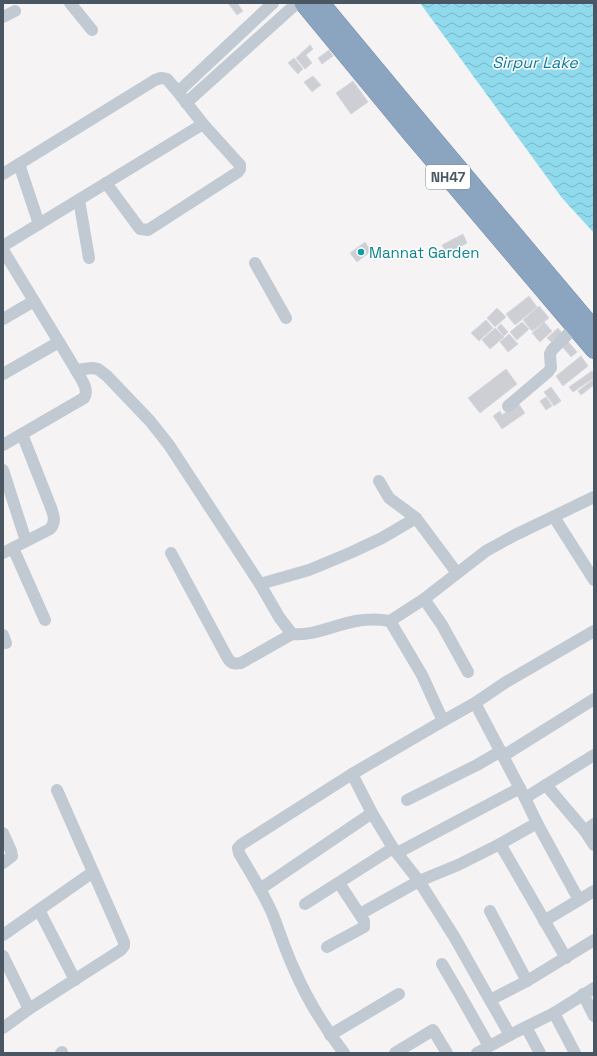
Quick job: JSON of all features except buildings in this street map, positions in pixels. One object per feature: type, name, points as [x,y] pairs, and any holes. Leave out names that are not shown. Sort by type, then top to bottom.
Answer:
[{"type":"highway","name":"NH47","points":[[303,3],[411,134],[594,350]]},
{"type":"highway","name":"NH47","points":[[321,3],[594,329]]},
{"type":"street","points":[[70,3],[92,30]]},
{"type":"street","points":[[178,92],[272,3]]},
{"type":"street","points":[[186,103],[297,3]]},
{"type":"street","points":[[3,17],[15,11]]},
{"type":"street","points":[[3,174],[155,80],[161,78],[166,79],[178,92],[203,124],[240,165],[238,172],[151,228],[145,230],[140,229],[106,183]]},
{"type":"street","points":[[3,246],[203,124]]},
{"type":"street","points":[[19,164],[39,224]]},
{"type":"street","points":[[79,200],[89,258]]},
{"type":"street","points":[[3,250],[76,370],[86,390],[84,398],[3,445]]},
{"type":"street","points":[[255,263],[286,318]]},
{"type":"street","points":[[3,319],[34,301]]},
{"type":"street","points":[[508,406],[548,372],[551,368],[550,354],[552,350],[575,327]]},
{"type":"street","points":[[3,374],[59,342]]},
{"type":"street","points":[[76,370],[92,368],[98,369],[107,376],[150,421],[169,445],[260,584],[279,617],[292,634]]},
{"type":"street","points":[[22,434],[53,514],[54,526],[8,550],[45,620]]},
{"type":"street","points":[[3,470],[26,541]]},
{"type":"street","points":[[379,481],[389,498],[416,518],[457,573]]},
{"type":"street","points":[[171,553],[226,657],[230,663],[234,664],[241,663],[292,634],[312,634],[355,621],[372,619],[390,621],[424,599],[486,550],[594,497]]},
{"type":"street","points":[[554,516],[594,580]]},
{"type":"street","points":[[260,584],[309,570],[350,553],[382,538],[416,518]]},
{"type":"street","points":[[424,599],[442,625],[468,672]]},
{"type":"street","points":[[390,621],[422,675],[443,722]]},
{"type":"street","points":[[344,1053],[330,1035],[304,992],[293,969],[273,914],[239,853],[238,848],[352,774],[443,722],[506,682],[594,631]]},
{"type":"street","points":[[406,800],[477,764],[502,754],[594,699]]},
{"type":"street","points":[[475,703],[537,824],[579,900]]},
{"type":"street","points":[[305,904],[395,851],[522,793],[546,785],[594,755]]},
{"type":"street","points":[[352,774],[372,813],[395,851],[419,881],[455,938],[510,1035]]},
{"type":"street","points":[[546,785],[589,827],[594,845]]},
{"type":"street","points":[[3,1028],[29,1009],[122,950],[124,946],[124,942],[57,790]]},
{"type":"street","points":[[260,889],[372,813]]},
{"type":"street","points":[[360,914],[419,881],[458,865],[537,824]]},
{"type":"street","points":[[3,833],[12,856],[3,863]]},
{"type":"street","points":[[500,844],[566,958]]},
{"type":"street","points":[[3,935],[93,872]]},
{"type":"street","points":[[327,947],[364,927],[364,921],[339,883]]},
{"type":"street","points":[[544,921],[594,891]]},
{"type":"street","points":[[39,910],[75,980]]},
{"type":"street","points":[[490,911],[527,981]]},
{"type":"street","points":[[490,1000],[527,981],[594,940]]},
{"type":"street","points":[[3,956],[29,1009]]},
{"type":"street","points":[[442,964],[489,1046]]},
{"type":"street","points":[[477,1053],[554,1013],[594,988]]},
{"type":"street","points":[[330,1035],[399,994]]},
{"type":"street","points":[[583,994],[594,1016]]},
{"type":"street","points":[[554,1013],[575,1053]]},
{"type":"street","points":[[526,1027],[540,1053]]},
{"type":"street","points":[[395,1053],[433,1030],[447,1053]]},
{"type":"water","name":"Sirpur Lake","points":[[420,3],[594,3],[594,233],[562,198]]},
{"type":"place","name":"Mannat Garden","points":[[361,252]]}]
